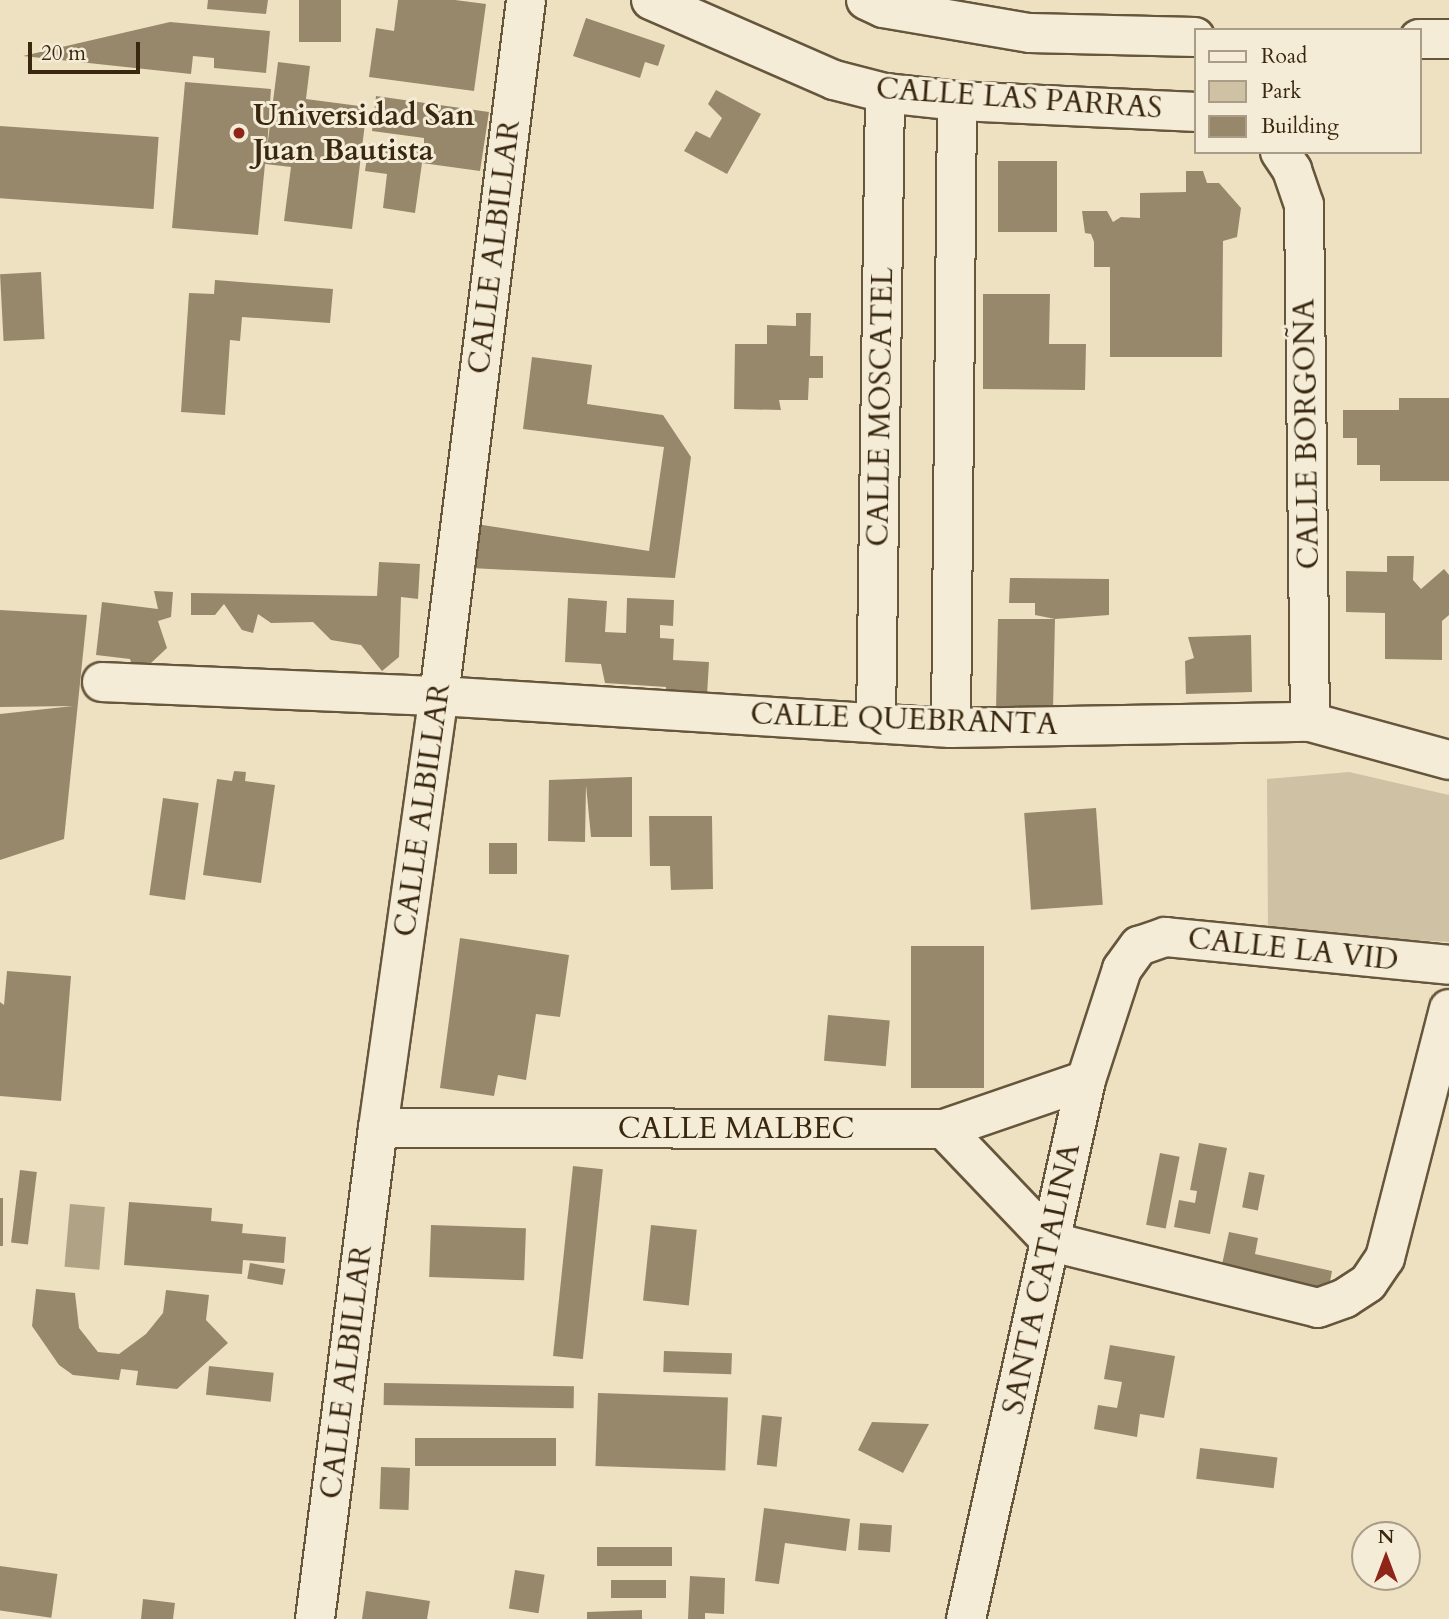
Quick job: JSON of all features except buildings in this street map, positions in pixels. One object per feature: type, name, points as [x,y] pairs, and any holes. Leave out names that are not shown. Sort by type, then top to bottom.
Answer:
[{"type":"street","name":"CALLE ALBILLAR","points":[[315,1619],[378,1128],[439,696],[526,0]]},
{"type":"street","name":"CALLE LAS PARRAS","points":[[651,0],[834,80],[885,93],[957,101],[1194,112]]},
{"type":"street","points":[[866,0],[883,8],[1030,33],[1194,37]]},
{"type":"street","points":[[1421,39],[1449,39]]},
{"type":"street","name":"CALLE MOSCATEL","points":[[876,722],[885,93]]},
{"type":"street","points":[[950,728],[957,101]]},
{"type":"street","name":"CALLE BORGOÑA","points":[[1281,154],[1292,170],[1304,205],[1310,722]]},
{"type":"street","name":"CALLE QUEBRANTA","points":[[102,682],[439,696],[950,728],[1310,722],[1449,760]]},
{"type":"street","name":"CALLE LA VID","points":[[1139,946],[1165,937],[1449,965]]},
{"type":"street","name":"SANTA CATALINA","points":[[966,1619],[1086,1080],[1122,969],[1139,946]]},
{"type":"street","points":[[944,1129],[1052,1242],[1318,1308],[1345,1298],[1368,1283],[1385,1258],[1449,1009]]},
{"type":"street","name":"CALLE MALBEC","points":[[378,1128],[944,1129],[1086,1080]]},
{"type":"green space","points":[[1349,772],[1449,795],[1449,942],[1268,932],[1267,779]]},
{"type":"shaded area","points":[[70,1204],[105,1207],[99,1270],[65,1267]]},
{"type":"place","name":"Universidad San Juan Bautista","points":[[239,133]]}]
